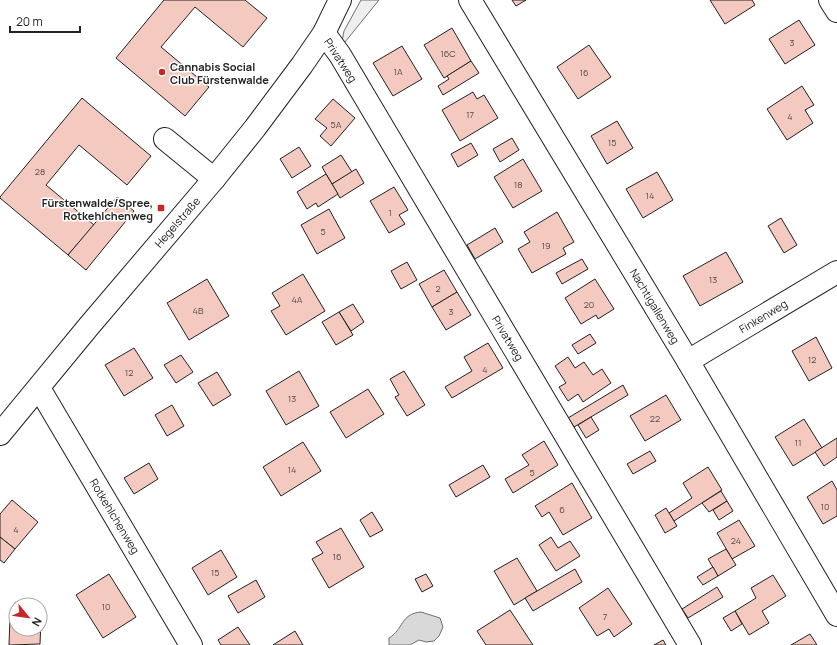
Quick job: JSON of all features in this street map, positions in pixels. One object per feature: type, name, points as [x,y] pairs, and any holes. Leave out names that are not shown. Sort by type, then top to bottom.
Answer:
[{"type":"street","name":"Hegelstraße","points":[[0,434],[89,326],[214,179],[265,115],[324,33],[340,0]]},
{"type":"street","name":"Nachtigallenweg","points":[[470,0],[688,361],[837,615]]},
{"type":"street","points":[[830,0],[837,11]]},
{"type":"street","name":"Privatweg","points":[[324,33],[340,55],[690,645]]},
{"type":"street","points":[[165,139],[214,179]]},
{"type":"street","name":"Finkenweg","points":[[688,361],[837,272]]},
{"type":"street","name":"Rotkehlchenweg","points":[[39,388],[191,645]]},
{"type":"shaded area","points":[[361,0],[379,0],[341,47],[344,31]]},
{"type":"shaded area","points":[[421,612],[440,618],[443,627],[439,636],[434,641],[426,642],[419,640],[410,645],[389,645],[389,638],[406,619],[414,613]]},
{"type":"building","name":"Cannabis Social Club Fürstenwalde","points":[[164,0],[245,0],[267,18],[243,47],[195,7],[161,47],[209,87],[185,116],[116,58]]},
{"type":"building","points":[[512,0],[526,0],[516,6]]},
{"type":"building","points":[[710,0],[752,0],[755,5],[725,24]]},
{"type":"building","points":[[799,20],[815,45],[785,64],[769,39]]},
{"type":"building","points":[[452,28],[471,61],[444,78],[424,45]]},
{"type":"building","points":[[589,45],[611,77],[578,99],[557,67]]},
{"type":"building","points":[[402,46],[422,79],[393,96],[373,63]]},
{"type":"building","points":[[471,61],[479,73],[443,95],[438,86],[449,79],[447,76]]},
{"type":"building","points":[[802,86],[814,105],[805,110],[813,123],[787,140],[767,109]]},
{"type":"building","points":[[473,92],[477,99],[484,95],[498,118],[460,141],[442,110]]},
{"type":"building","points":[[82,98],[151,156],[127,185],[79,145],[46,185],[94,225],[68,255],[0,197]]},
{"type":"building","points":[[333,99],[355,118],[331,146],[320,136],[327,128],[315,119]]},
{"type":"building","points":[[617,121],[633,148],[607,164],[591,136]]},
{"type":"building","points":[[512,138],[519,150],[500,162],[493,149]]},
{"type":"building","points":[[471,143],[478,155],[458,167],[451,154]]},
{"type":"building","points":[[299,147],[311,166],[292,178],[280,159]]},
{"type":"building","points":[[341,155],[352,172],[332,184],[322,167]]},
{"type":"building","points":[[523,159],[542,191],[513,208],[494,177]]},
{"type":"building","points":[[356,169],[364,183],[340,198],[332,184]]},
{"type":"building","points":[[657,172],[673,200],[643,218],[626,189]]},
{"type":"building","points":[[326,174],[338,194],[318,207],[316,203],[307,209],[297,192]]},
{"type":"building","points":[[394,187],[408,210],[399,215],[405,224],[389,233],[370,201]]},
{"type":"building","points":[[117,197],[134,211],[86,270],[68,255]]},
{"type":"building","points":[[329,209],[345,238],[317,254],[301,225]]},
{"type":"building","points":[[557,212],[574,242],[563,248],[566,254],[532,273],[518,249],[530,242],[524,232]]},
{"type":"building","points":[[781,218],[797,245],[784,253],[768,226]]},
{"type":"building","points":[[495,228],[503,242],[475,259],[467,245]]},
{"type":"building","points":[[726,252],[743,282],[700,306],[683,276]]},
{"type":"building","points":[[582,259],[588,269],[562,284],[556,273]]},
{"type":"building","points":[[407,262],[417,280],[401,289],[391,271]]},
{"type":"building","points":[[444,270],[457,292],[432,307],[419,284]]},
{"type":"building","points":[[303,274],[325,311],[286,335],[271,311],[280,306],[272,293]]},
{"type":"building","points":[[207,279],[229,316],[189,340],[167,303]]},
{"type":"building","points":[[595,279],[614,309],[598,319],[596,315],[581,324],[565,298]]},
{"type":"building","points":[[457,292],[471,315],[446,330],[432,307]]},
{"type":"building","points":[[353,304],[364,322],[351,331],[339,312]]},
{"type":"building","points":[[339,312],[353,335],[336,345],[322,322]]},
{"type":"building","points":[[590,334],[596,343],[578,354],[572,345]]},
{"type":"building","points":[[816,337],[832,368],[809,381],[792,351]]},
{"type":"building","points":[[488,343],[503,368],[452,398],[445,387],[472,371],[464,357]]},
{"type":"building","points":[[134,348],[153,378],[124,396],[105,365]]},
{"type":"building","points":[[181,355],[193,372],[176,383],[164,365]]},
{"type":"building","points":[[568,357],[575,368],[584,362],[593,375],[602,369],[611,383],[583,402],[578,394],[568,401],[559,387],[566,383],[555,366]]},
{"type":"building","points":[[299,371],[319,406],[286,425],[266,391]]},
{"type":"building","points":[[404,371],[425,405],[407,416],[395,397],[399,395],[390,379]]},
{"type":"building","points":[[217,372],[231,395],[213,406],[198,383]]},
{"type":"building","points":[[623,385],[628,395],[574,427],[568,418]]},
{"type":"building","points":[[368,389],[384,414],[346,438],[330,412]]},
{"type":"building","points":[[666,395],[681,420],[645,441],[630,416]]},
{"type":"building","points":[[172,405],[184,426],[167,436],[155,415]]},
{"type":"building","points":[[591,417],[599,430],[586,438],[578,425]]},
{"type":"building","points":[[804,419],[822,448],[793,466],[775,437]]},
{"type":"building","points":[[837,438],[837,457],[824,466],[815,452]]},
{"type":"building","points":[[544,441],[558,465],[513,493],[505,479],[529,465],[522,455]]},
{"type":"building","points":[[303,442],[321,471],[281,496],[263,467]]},
{"type":"building","points":[[650,451],[656,461],[633,474],[627,464]]},
{"type":"building","points":[[149,463],[158,479],[134,494],[124,478]]},
{"type":"building","points":[[483,465],[490,477],[456,497],[449,485]]},
{"type":"building","points":[[708,467],[722,490],[674,521],[669,513],[692,498],[683,483]]},
{"type":"building","points":[[832,481],[837,490],[837,516],[823,524],[807,497]]},
{"type":"building","points":[[572,483],[592,518],[563,535],[549,512],[542,517],[535,506]]},
{"type":"building","points":[[721,491],[727,501],[709,512],[702,503]]},
{"type":"building","points":[[12,500],[38,522],[15,549],[0,537],[0,514]]},
{"type":"building","points":[[727,501],[733,511],[719,520],[713,510]]},
{"type":"building","points":[[666,508],[677,526],[665,533],[655,515]]},
{"type":"building","points":[[372,512],[383,530],[370,537],[360,520]]},
{"type":"building","points":[[739,520],[755,546],[732,559],[717,533]]},
{"type":"building","points":[[341,528],[364,567],[329,588],[312,559],[323,553],[316,542]]},
{"type":"building","points":[[0,537],[15,549],[4,563],[0,560]]},
{"type":"building","points":[[551,537],[558,548],[570,541],[580,556],[556,571],[539,545]]},
{"type":"building","points":[[726,549],[736,565],[718,576],[708,559]]},
{"type":"building","points":[[221,550],[237,577],[208,595],[192,568]]},
{"type":"building","points":[[517,558],[537,591],[514,605],[494,571]]},
{"type":"building","points":[[713,567],[718,576],[703,585],[697,577]]},
{"type":"building","points":[[575,569],[582,582],[533,611],[525,598]]},
{"type":"building","points":[[109,574],[136,617],[103,638],[76,595]]},
{"type":"building","points":[[426,574],[433,586],[422,592],[415,579]]},
{"type":"building","points":[[773,575],[786,596],[762,611],[769,623],[749,635],[735,611],[756,598],[751,588]]},
{"type":"building","points":[[256,580],[265,597],[238,613],[228,596]]},
{"type":"building","points":[[717,587],[723,597],[688,618],[682,609]]},
{"type":"building","points":[[608,588],[632,624],[614,637],[609,629],[597,636],[579,608]]},
{"type":"building","points":[[510,610],[533,645],[486,645],[477,631]]},
{"type":"building","points":[[735,611],[742,624],[731,631],[723,618]]},
{"type":"building","points":[[238,627],[250,645],[221,645],[218,640]]},
{"type":"building","points":[[295,631],[303,645],[273,645]]},
{"type":"building","points":[[810,634],[817,645],[791,645]]},
{"type":"building","points":[[9,637],[40,637],[40,644],[9,645]]},
{"type":"building","points":[[663,640],[666,645],[654,645]]},
{"type":"place","name":"Cannabis Social Club Fürstenwalde","points":[[162,72]]},
{"type":"place","name":"Fürstenwalde/Spree, Rotkehlchenweg","points":[[161,208]]}]
